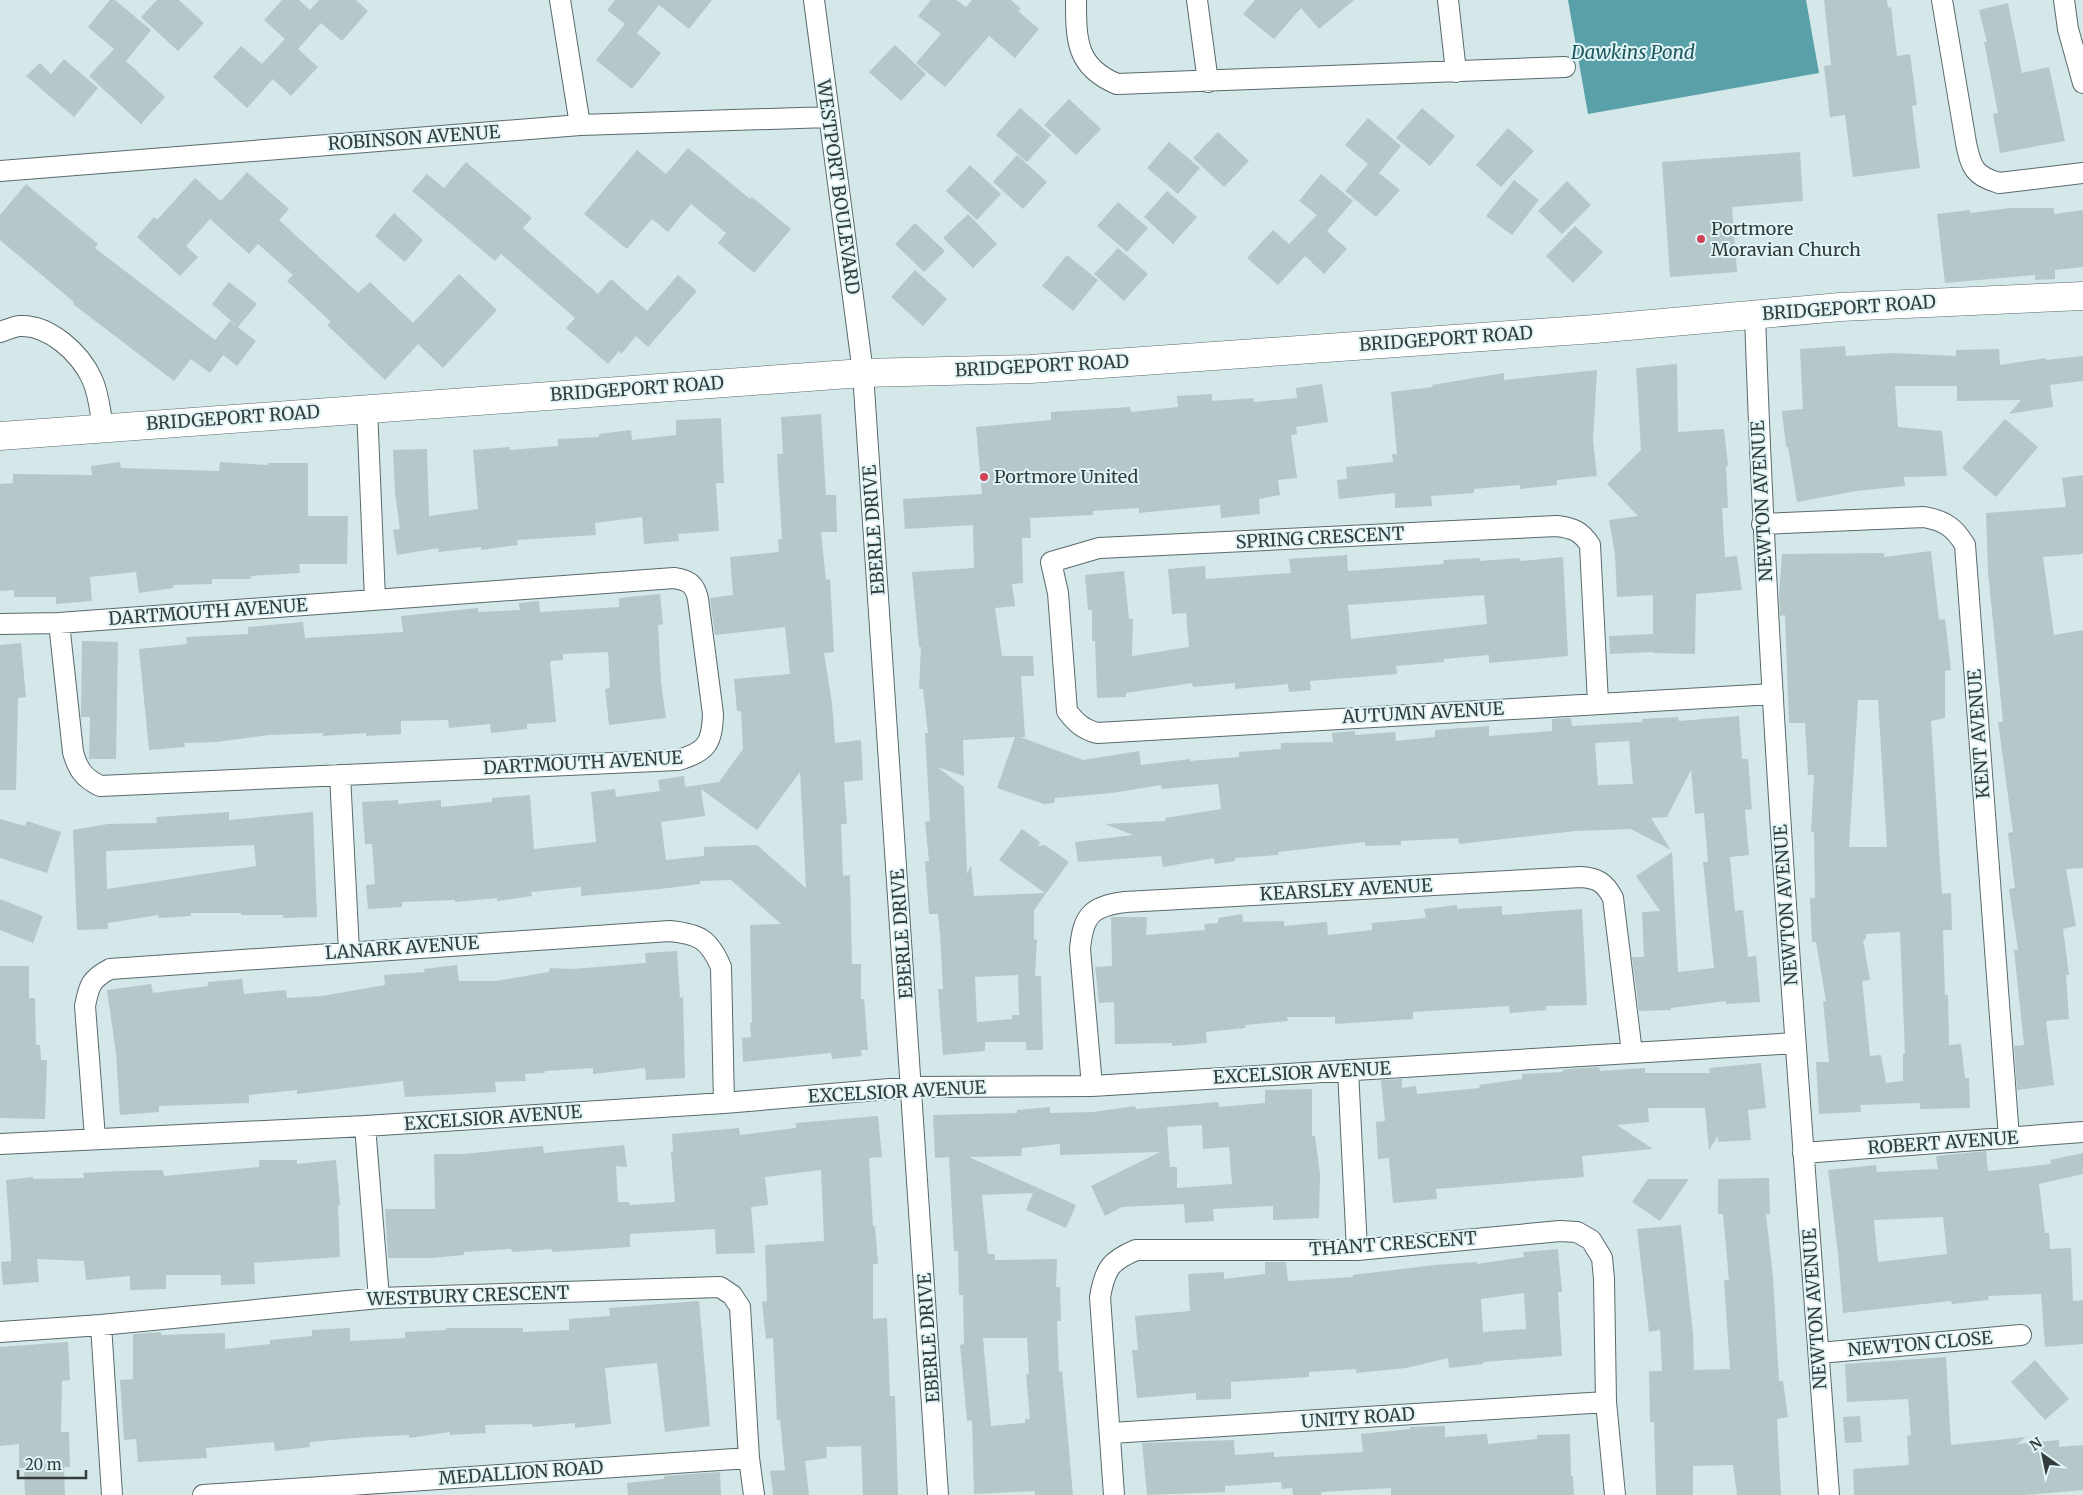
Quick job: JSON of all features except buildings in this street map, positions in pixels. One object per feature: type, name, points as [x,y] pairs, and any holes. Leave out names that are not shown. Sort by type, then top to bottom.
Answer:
[{"type":"main road","name":"BRIDGEPORT ROAD","points":[[0,436],[863,373],[1030,369],[1596,329],[1840,307],[2083,296]]},
{"type":"street","points":[[560,0],[580,125]]},
{"type":"street","name":"WESTPORT BOULEVARD","points":[[814,0],[863,373]]},
{"type":"street","points":[[1076,0],[1078,41],[1083,55],[1089,67],[1101,78],[1117,84],[1565,67]]},
{"type":"street","points":[[1197,0],[1208,82]]},
{"type":"street","points":[[1448,0],[1456,72]]},
{"type":"street","points":[[1942,0],[1969,160],[1975,172],[1986,179],[1999,183],[2083,173]]},
{"type":"street","points":[[2064,0],[2068,29],[2083,83]]},
{"type":"street","name":"ROBINSON AVENUE","points":[[0,171],[580,125],[829,118]]},
{"type":"street","name":"NEWTON AVENUE","points":[[1755,315],[1762,524],[1795,1043],[1829,1495]]},
{"type":"street","points":[[0,332],[19,326],[41,330],[61,341],[91,377],[98,396],[102,428]]},
{"type":"street","name":"EBERLE DRIVE","points":[[863,373],[913,1087],[938,1495]]},
{"type":"street","points":[[367,408],[375,598]]},
{"type":"street","name":"KENT AVENUE","points":[[1762,524],[1924,517],[1941,520],[1956,529],[1965,545],[2009,1138]]},
{"type":"street","name":"SPRING CRESCENT","points":[[1076,723],[1067,711],[1058,593],[1052,562],[1099,548],[1557,526],[1571,528],[1583,534],[1590,545],[1598,702]]},
{"type":"street","name":"DARTMOUTH AVENUE","points":[[0,624],[59,623],[375,598],[674,578],[685,580],[696,590],[713,714],[712,732],[707,746],[694,756],[678,760],[100,786],[88,780],[77,768],[73,752],[59,623]]},
{"type":"street","name":"AUTUMN AVENUE","points":[[1076,723],[1097,733],[1598,702],[1773,694]]},
{"type":"street","points":[[340,775],[350,951]]},
{"type":"street","name":"KEARSLEY AVENUE","points":[[1092,1086],[1080,949],[1082,927],[1091,913],[1107,904],[1124,902],[1581,877],[1596,878],[1606,886],[1613,898],[1632,1053]]},
{"type":"street","name":"LANARK AVENUE","points":[[95,1138],[85,1006],[88,989],[95,976],[110,969],[127,966],[660,932],[689,933],[704,940],[715,953],[721,967],[724,1103]]},
{"type":"street","name":"EXCELSIOR AVENUE","points":[[0,1144],[365,1126],[724,1103],[913,1087],[1092,1086],[1795,1043]]},
{"type":"street","points":[[1348,1070],[1357,1250]]},
{"type":"street","points":[[365,1126],[379,1298]]},
{"type":"street","name":"ROBERT AVENUE","points":[[1804,1153],[2083,1132]]},
{"type":"street","name":"THANT CRESCENT","points":[[1114,1495],[1100,1297],[1109,1266],[1122,1256],[1136,1250],[1357,1250],[1560,1231],[1577,1232],[1591,1240],[1602,1258],[1606,1402],[1615,1495]]},
{"type":"street","name":"WESTBURY CRESCENT","points":[[0,1332],[100,1325],[379,1298],[720,1287],[732,1295],[740,1307],[749,1458],[754,1495]]},
{"type":"street","points":[[100,1325],[112,1495]]},
{"type":"street","name":"NEWTON CLOSE","points":[[1819,1353],[2021,1335]]},
{"type":"street","name":"UNITY ROAD","points":[[1111,1433],[1606,1402]]},
{"type":"street","name":"MEDALLION ROAD","points":[[202,1495],[749,1458]]},
{"type":"water","name":"Dawkins Pond","points":[[1568,0],[1806,0],[1819,73],[1588,114]]},
{"type":"place","name":"Portmore Moravian Church","points":[[1701,239]]},
{"type":"place","name":"Portmore United","points":[[984,477]]}]
